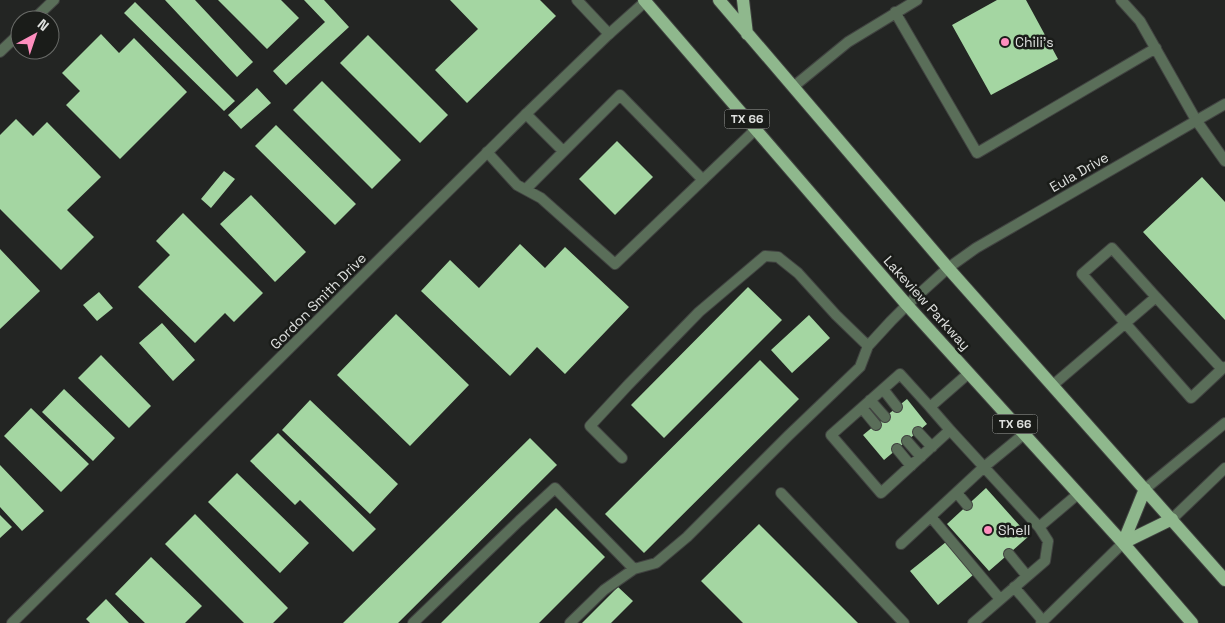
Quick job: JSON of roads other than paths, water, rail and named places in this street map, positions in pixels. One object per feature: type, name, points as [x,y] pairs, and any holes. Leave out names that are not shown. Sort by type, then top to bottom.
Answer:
[{"type":"main road","name":"Lakeview Parkway","points":[[646,0],[907,305],[1192,623]]},
{"type":"main road","points":[[719,0],[948,268],[1225,580]]},
{"type":"main road","points":[[743,0],[748,34]]},
{"type":"main road","points":[[1122,543],[1146,489]]},
{"type":"main road","points":[[1122,543],[1172,519]]},
{"type":"street","points":[[44,10],[54,0]]},
{"type":"street","points":[[577,0],[609,34]]},
{"type":"street","name":"Gordon Smith Drive","points":[[12,623],[487,152],[646,0]]},
{"type":"street","points":[[793,87],[848,42],[917,0]]},
{"type":"street","points":[[1121,0],[1140,21],[1196,120],[1225,162]]},
{"type":"street","points":[[895,12],[977,153],[1156,48]]},
{"type":"street","points":[[0,52],[10,42]]},
{"type":"street","points":[[526,189],[620,95],[702,180]]},
{"type":"street","name":"Eula Drive","points":[[570,623],[604,590],[634,569],[656,564],[686,537],[860,367],[868,346],[907,305],[948,268],[976,248],[1225,104]]},
{"type":"street","points":[[526,114],[563,151]]},
{"type":"street","points":[[487,152],[517,185],[541,198],[615,264],[756,129]]},
{"type":"street","points":[[1112,248],[1156,297],[1224,368],[1191,398],[1082,274],[1112,248]]},
{"type":"street","points":[[622,458],[590,426],[699,312],[765,256],[778,257],[798,273],[836,315],[868,346]]},
{"type":"street","points":[[1053,385],[1156,297]]},
{"type":"street","points":[[930,407],[969,373]]},
{"type":"street","points":[[950,430],[882,493],[831,435],[900,374],[1039,527],[1048,541],[1044,561],[973,623]]},
{"type":"street","points":[[883,389],[897,407]]},
{"type":"street","points":[[870,400],[885,417]]},
{"type":"street","points":[[862,408],[876,425]]},
{"type":"street","points":[[1146,489],[1225,423]]},
{"type":"street","points":[[918,432],[932,447]]},
{"type":"street","points":[[901,544],[984,467],[1024,434]]},
{"type":"street","points":[[906,441],[921,457]]},
{"type":"street","points":[[897,449],[911,466]]},
{"type":"street","points":[[1172,519],[1225,468]]},
{"type":"street","points":[[413,623],[555,488],[634,569]]},
{"type":"street","points":[[781,493],[904,623]]},
{"type":"street","points":[[957,493],[967,506]]},
{"type":"street","points":[[1039,527],[1078,494]]},
{"type":"street","points":[[931,517],[1000,599]]},
{"type":"street","points":[[1014,587],[1042,622],[1122,543]]},
{"type":"street","points":[[1009,554],[1027,576]]},
{"type":"place","name":"Chili's","points":[[1005,42]]},
{"type":"place","name":"Shell","points":[[988,530]]}]
